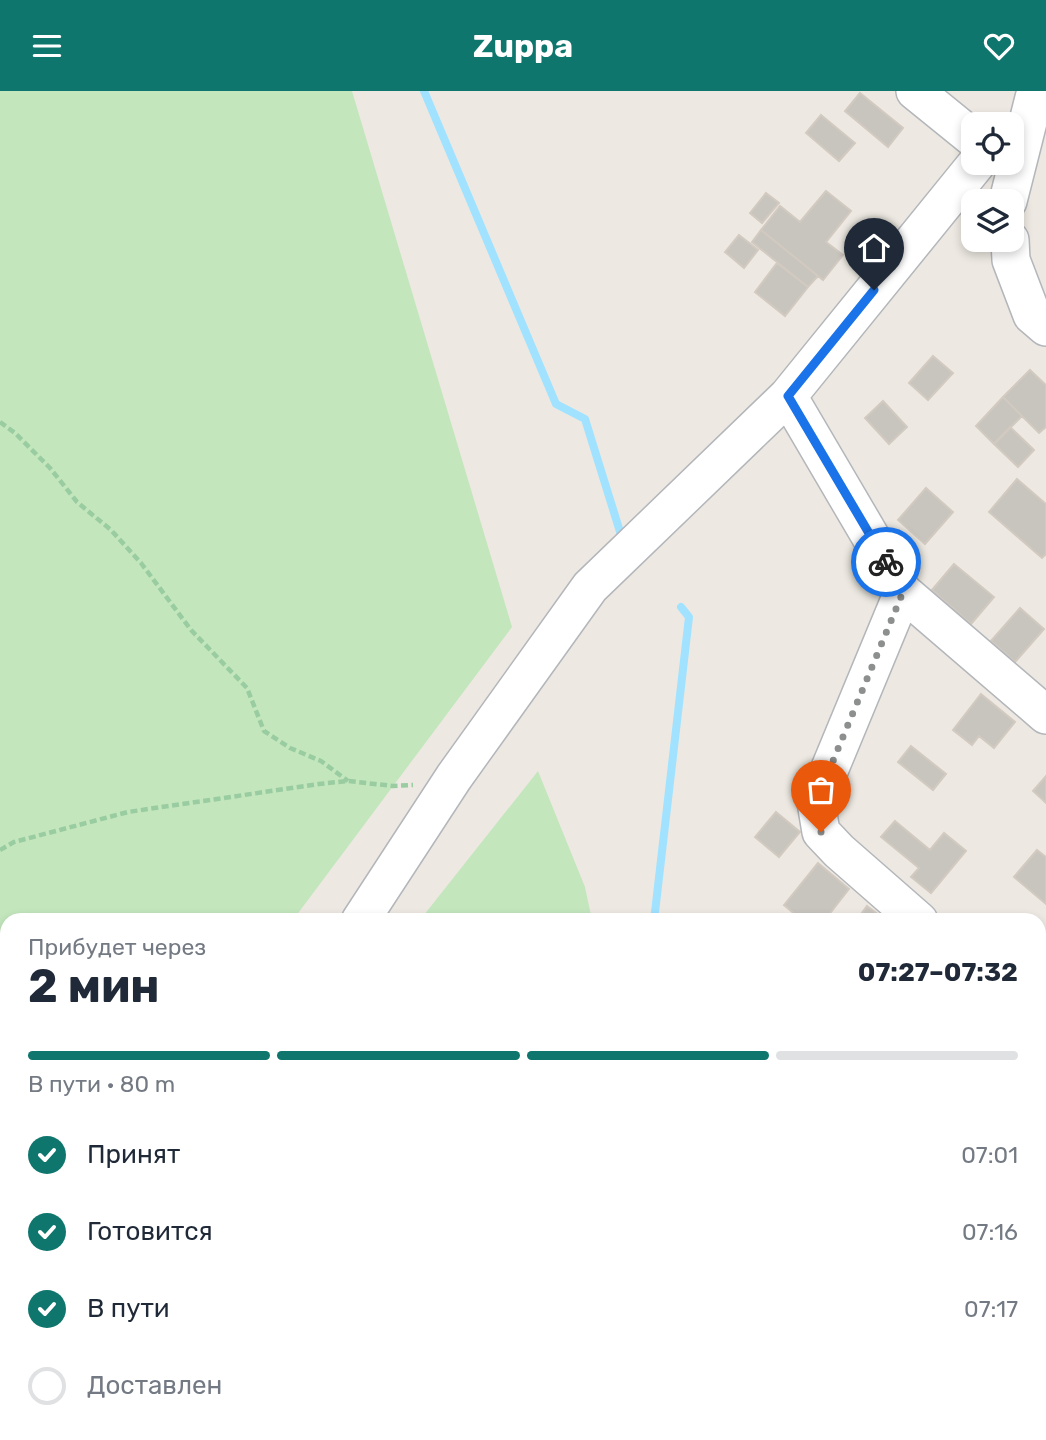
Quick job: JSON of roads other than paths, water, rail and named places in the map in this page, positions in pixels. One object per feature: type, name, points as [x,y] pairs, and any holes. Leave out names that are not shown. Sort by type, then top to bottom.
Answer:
[{"type":"street","points":[[915,91],[961,128]]},
{"type":"street","points":[[1010,189],[1028,104]]},
{"type":"street","points":[[365,913],[454,776],[590,587],[788,396],[967,175]]},
{"type":"street","points":[[1011,252],[1011,260],[1032,315],[1046,327]]},
{"type":"street","points":[[788,396],[903,592],[1046,715]]},
{"type":"street","points":[[903,592],[816,802],[821,832],[910,913]]},
{"type":"waterway","points":[[424,91],[556,404],[585,419],[621,535]]},
{"type":"waterway","points":[[655,913],[689,617],[681,607]]}]
